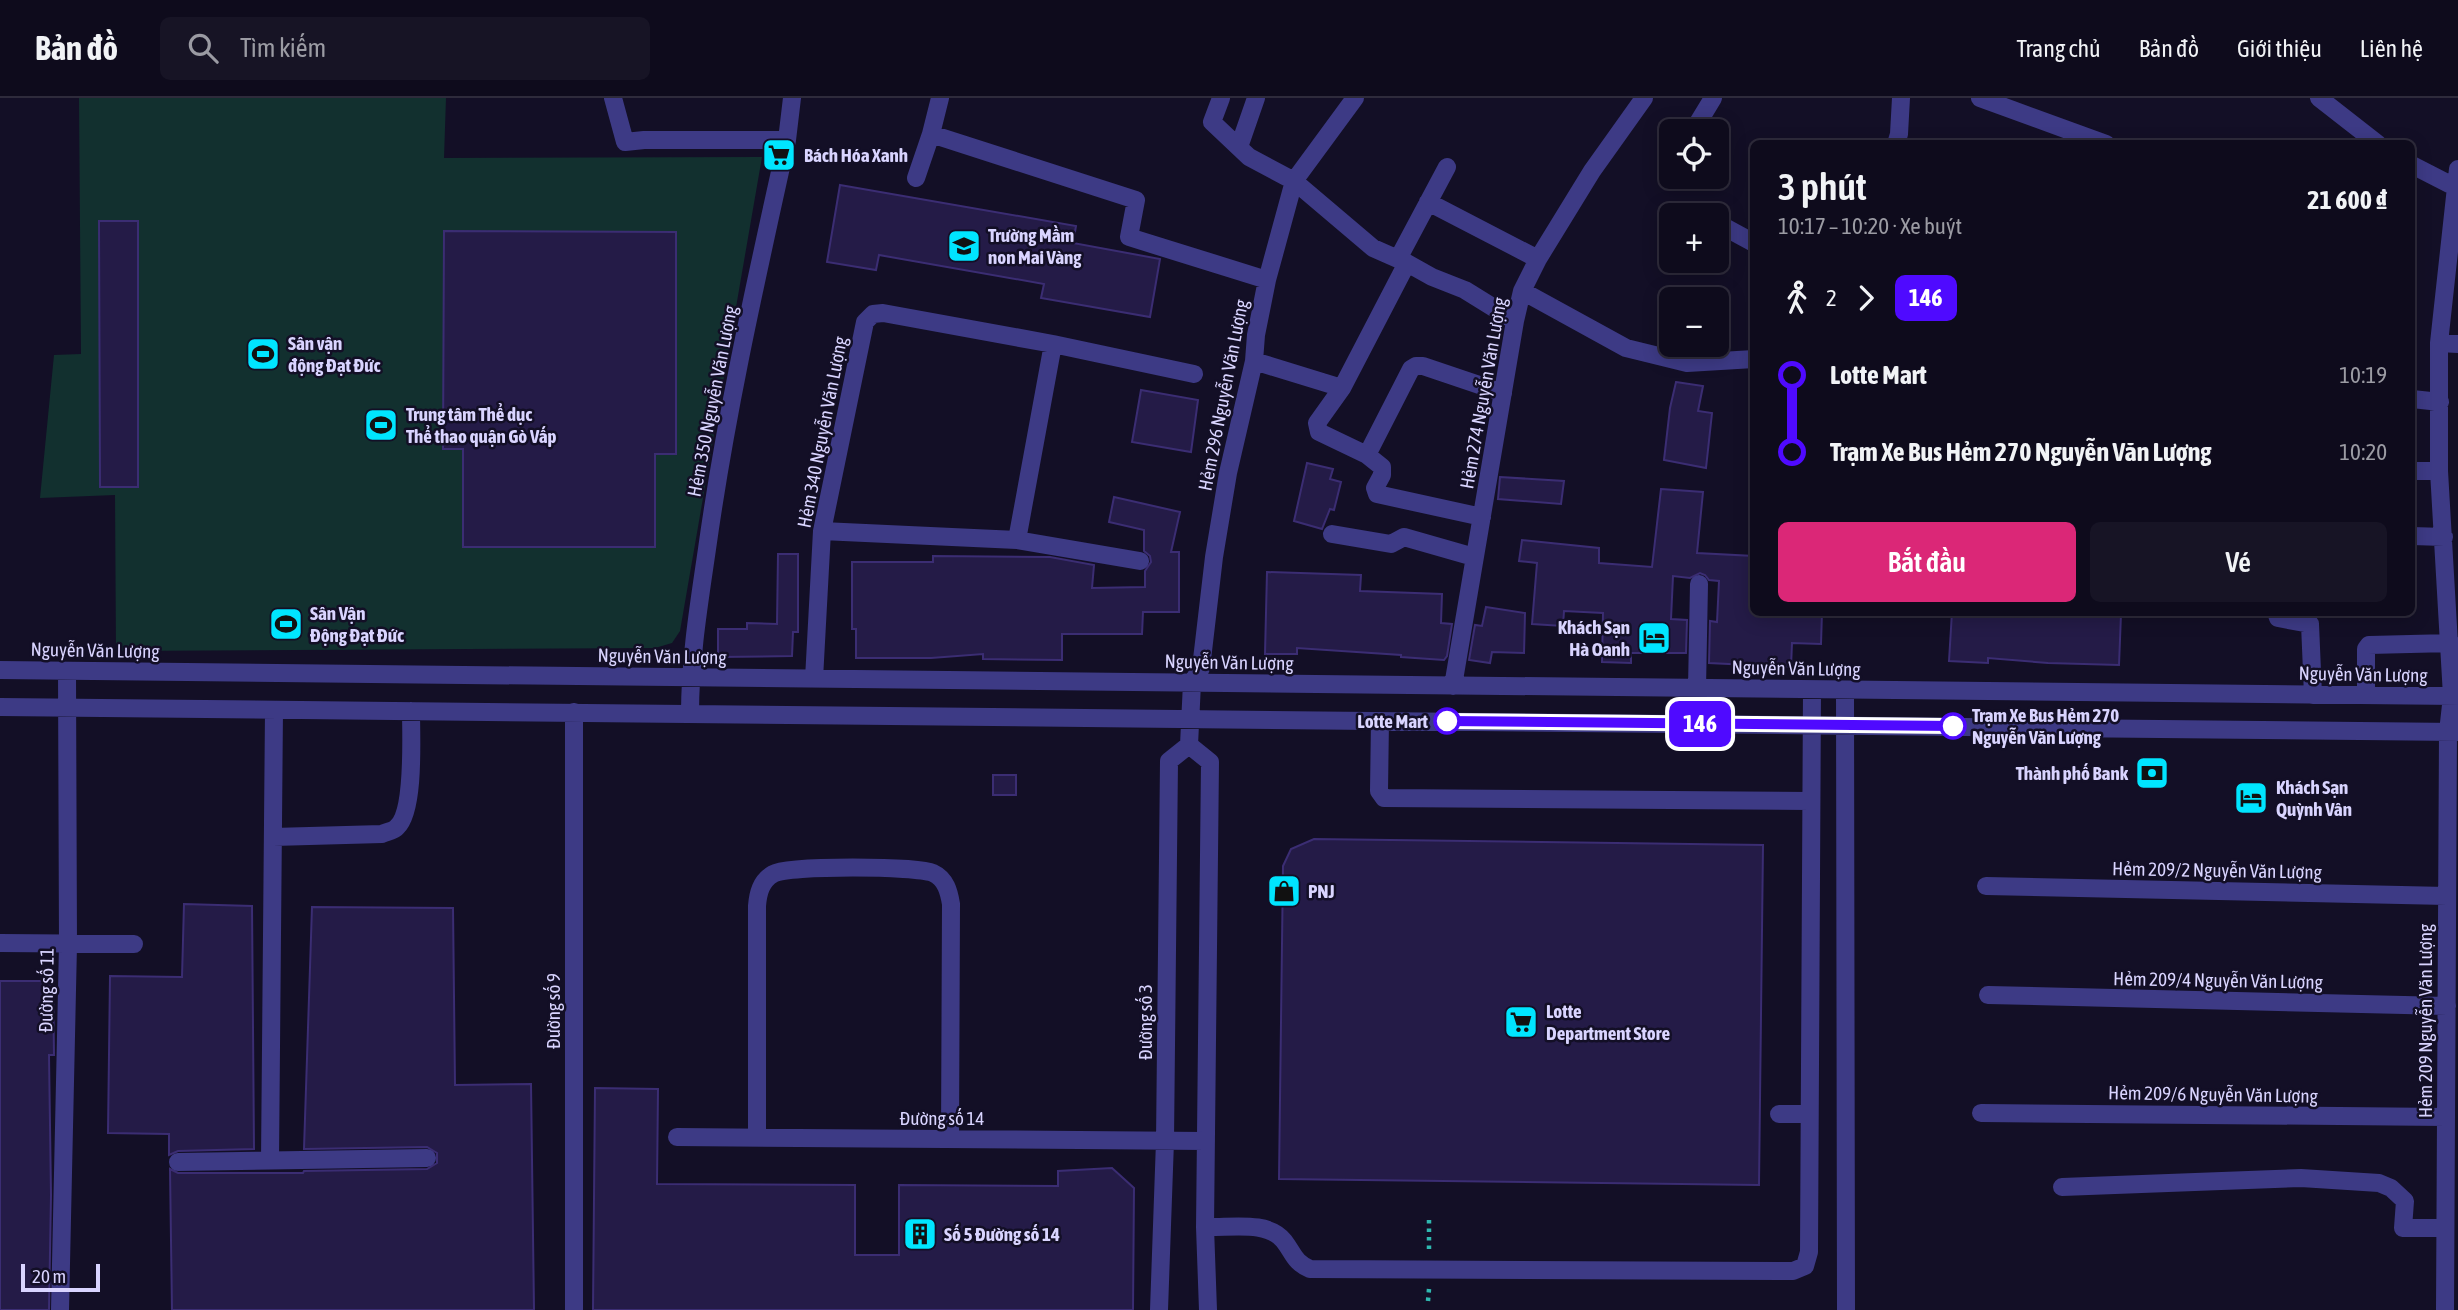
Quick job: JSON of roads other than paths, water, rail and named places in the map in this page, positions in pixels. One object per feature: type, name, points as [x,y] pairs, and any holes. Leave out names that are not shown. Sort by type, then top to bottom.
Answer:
[{"type":"street","points":[[612,98],[625,142],[787,140]]},
{"type":"street","name":"Hẻm 350 Nguyễn Văn Lượng","points":[[690,714],[690,677],[717,476],[787,140],[792,98]]},
{"type":"street","points":[[916,178],[940,98]]},
{"type":"street","points":[[1221,98],[1212,122],[1249,157],[1294,181],[1373,248],[1465,290],[1515,321]]},
{"type":"street","points":[[1239,147],[1256,98]]},
{"type":"street","points":[[1294,181],[1355,98]]},
{"type":"street","name":"Hẻm 274 Nguyễn Văn Lượng","points":[[1453,686],[1522,291],[1538,259],[1592,171],[1644,98]]},
{"type":"street","points":[[1700,119],[1713,98]]},
{"type":"street","points":[[1896,140],[1901,98]]},
{"type":"street","points":[[1980,98],[2095,140]]},
{"type":"street","points":[[2319,98],[2373,140]]},
{"type":"street","points":[[931,134],[1136,200],[1129,237],[1267,280]]},
{"type":"street","points":[[1447,167],[1428,202],[1342,388],[1317,424],[1319,432],[1367,456],[1383,470],[1376,488],[1377,494],[1482,517]]},
{"type":"street","points":[[2415,167],[2455,187]]},
{"type":"street","name":"Hẻm 209 Nguyễn Văn Lượng","points":[[2445,1310],[2446,1117],[2452,1038],[2447,1006],[2453,920],[2447,896],[2455,696],[2448,525],[2439,471],[2439,343],[2453,257],[2458,169]]},
{"type":"street","name":"Hẻm 296 Nguyễn Văn Lượng","points":[[1190,719],[1192,683],[1201,668],[1214,557],[1228,472],[1254,361],[1256,335],[1267,280],[1294,181]]},
{"type":"street","points":[[1428,202],[1538,259]]},
{"type":"street","points":[[1729,229],[1750,241]]},
{"type":"street","points":[[1522,291],[1626,348],[1687,363],[1750,359]]},
{"type":"street","name":"Hẻm 340 Nguyễn Văn Lượng","points":[[814,679],[822,531],[865,322],[873,314],[883,313],[1194,374]]},
{"type":"street","points":[[2439,343],[2458,344]]},
{"type":"street","points":[[1017,540],[1053,345]]},
{"type":"street","points":[[1254,361],[1342,388]]},
{"type":"street","points":[[1367,456],[1411,369],[1416,366],[1503,393]]},
{"type":"street","points":[[2415,399],[2440,402]]},
{"type":"street","points":[[2415,471],[2439,471]]},
{"type":"street","points":[[2415,535],[2448,525]]},
{"type":"street","points":[[822,531],[1017,540],[1140,561]]},
{"type":"street","points":[[1332,534],[1391,544],[1404,537],[1474,557]]},
{"type":"street","points":[[1697,688],[1699,584]]},
{"type":"street","points":[[2277,616],[2310,624],[2313,695]]},
{"type":"street","points":[[2366,695],[2366,649],[2369,645],[2451,643]]},
{"type":"street","name":"Nguyễn Văn Lượng","points":[[0,670],[2455,696]]},
{"type":"street","name":"Đường số 11","points":[[60,1310],[68,945],[67,671]]},
{"type":"street","points":[[1206,1227],[1270,1229],[1283,1239],[1299,1264],[1310,1269],[1793,1271],[1805,1266],[1810,1252],[1808,1199],[1812,690]]},
{"type":"street","points":[[1845,690],[1846,1310]]},
{"type":"street","points":[[0,707],[2453,732]]},
{"type":"street","points":[[270,1160],[274,710]]},
{"type":"street","points":[[273,837],[382,834],[397,827],[404,816],[411,779],[411,711]]},
{"type":"street","name":"Đường số 9","points":[[574,712],[574,1310]]},
{"type":"street","points":[[1190,719],[1189,745],[1210,762],[1206,1141],[1208,1310]]},
{"type":"street","points":[[1380,721],[1379,791],[1384,797],[1811,802]]},
{"type":"street","name":"Đường số 3","points":[[1159,1310],[1165,1141],[1169,761],[1189,745]]},
{"type":"street","points":[[757,1137],[759,889],[768,876],[785,869],[841,869],[923,870],[941,877],[947,885],[951,904],[950,1139]]},
{"type":"street","name":"Hẻm 209/2 Nguyễn Văn Lượng","points":[[1986,886],[2447,896]]},
{"type":"street","points":[[0,943],[134,944]]},
{"type":"street","name":"Hẻm 209/4 Nguyễn Văn Lượng","points":[[1988,995],[2447,1006]]},
{"type":"street","name":"Hẻm 209/6 Nguyễn Văn Lượng","points":[[1981,1113],[2446,1117]]},
{"type":"street","points":[[1779,1114],[1809,1114]]},
{"type":"street","name":"Đường số 14","points":[[677,1137],[1206,1141]]},
{"type":"street","points":[[178,1161],[427,1158]]},
{"type":"street","points":[[2062,1187],[2301,1178],[2379,1183],[2391,1188],[2405,1201],[2403,1228],[2445,1228]]},
{"type":"place","name":"Bách Hóa Xanh","points":[[779,155]]},
{"type":"place","name":"Trường Mầm non Mai Vàng","points":[[964,246]]},
{"type":"place","name":"Sân vận động Đạt Đức","points":[[263,354]]},
{"type":"place","name":"Trung tâm Thể dục Thể thao quận Gò Vấp","points":[[381,425]]},
{"type":"place","name":"Sân Vận Động Đạt Đức","points":[[286,624]]},
{"type":"place","name":"Khách Sạn Hà Oanh","points":[[1654,638]]},
{"type":"place","name":"Lotte Mart","points":[[1447,721]]},
{"type":"place","name":"Trạm Xe Bus Hẻm 270 Nguyễn Văn Lượng","points":[[1953,726]]},
{"type":"place","name":"Thành phố Bank","points":[[2152,773]]},
{"type":"place","name":"Khách Sạn Quỳnh Vân","points":[[2251,798]]},
{"type":"place","name":"PNJ","points":[[1284,891]]},
{"type":"place","name":"Lotte Department Store","points":[[1521,1022]]},
{"type":"place","name":"Số 5 Đường số 14","points":[[920,1234]]}]
